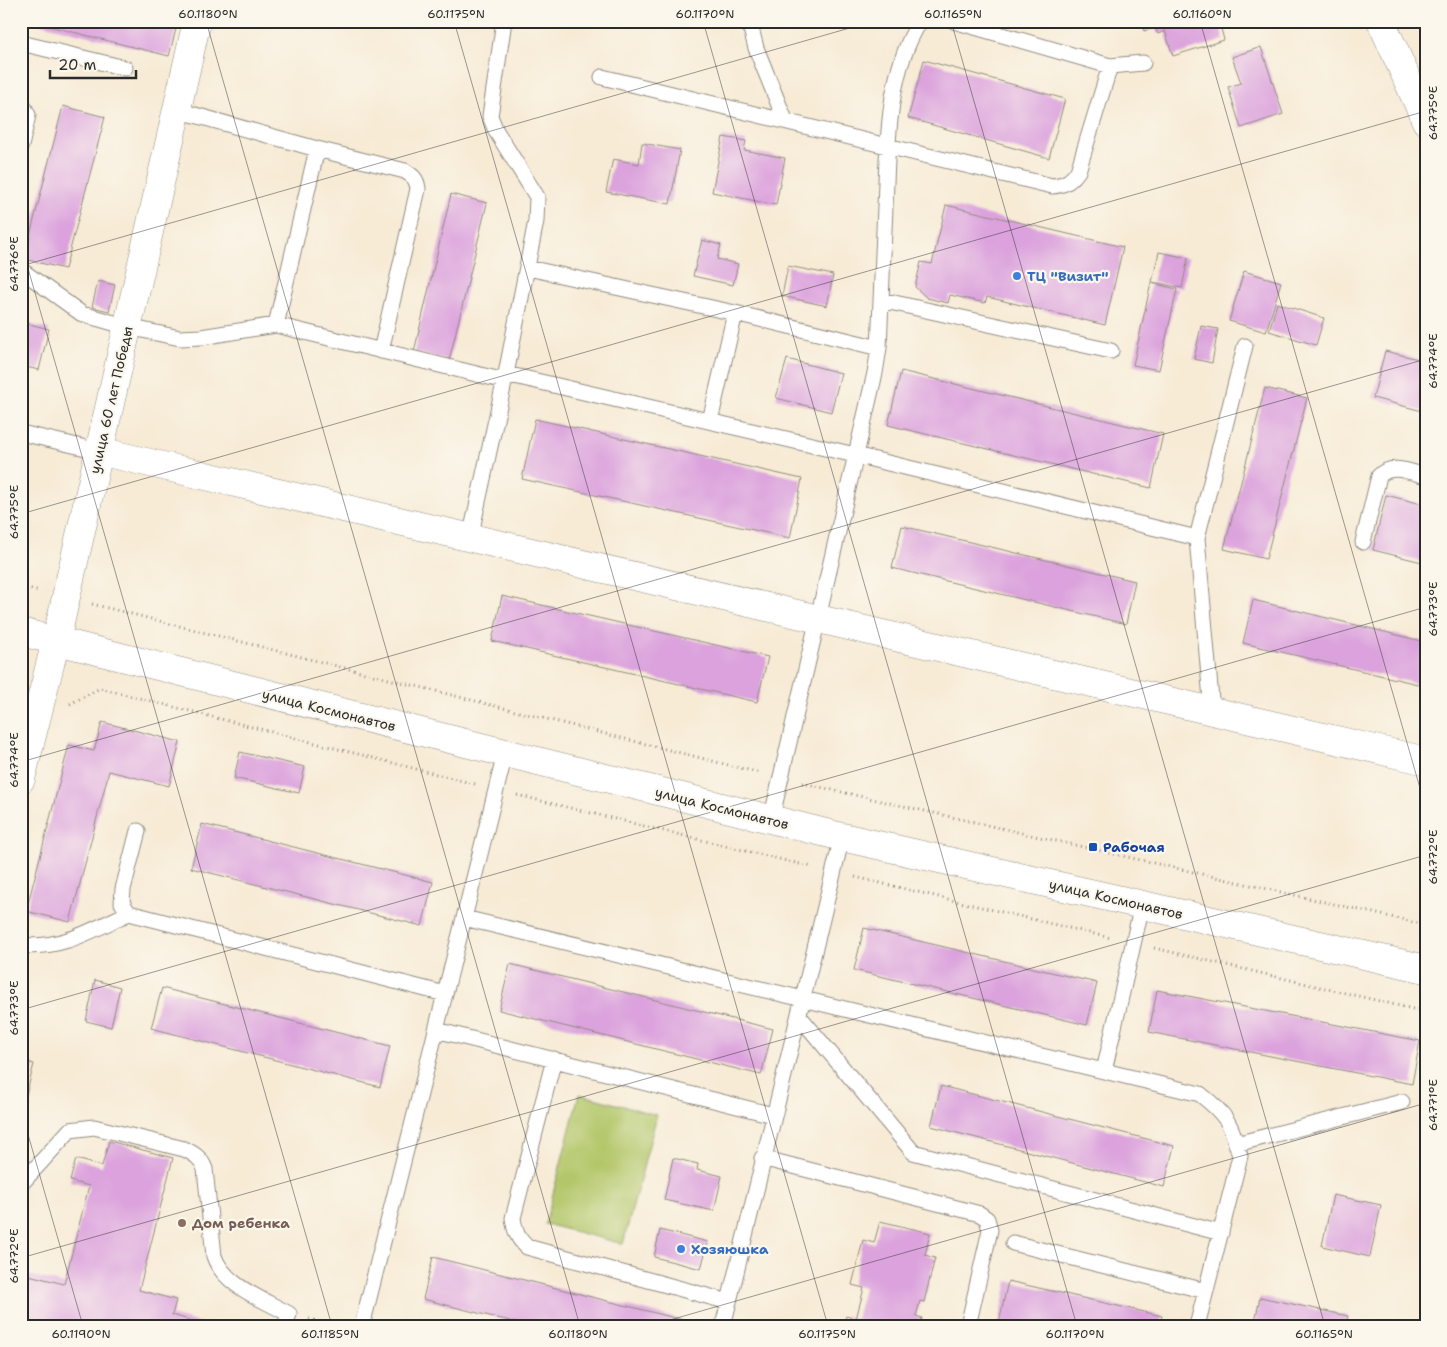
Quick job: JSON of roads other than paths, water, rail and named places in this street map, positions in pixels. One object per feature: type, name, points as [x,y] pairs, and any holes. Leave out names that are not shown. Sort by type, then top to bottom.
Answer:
[{"type":"street","name":"улица 60 лет Победы","points":[[21,779],[66,598],[197,21]]},
{"type":"street","points":[[1381,21],[1426,121]]},
{"type":"street","points":[[99,452],[1426,760]]},
{"type":"street","name":"улица Космонавтов","points":[[21,632],[771,820],[1426,969]]},
{"type":"lane","points":[[470,538],[528,268],[536,221],[537,197],[496,131],[490,116],[504,21]]},
{"type":"lane","points":[[749,21],[756,48],[785,120]]},
{"type":"lane","points":[[771,820],[779,778],[818,619],[879,348],[892,96],[911,35],[920,21]]},
{"type":"lane","points":[[954,21],[1110,66],[1143,64]]},
{"type":"lane","points":[[21,42],[125,68]]},
{"type":"lane","points":[[602,77],[1052,186],[1062,185],[1072,180],[1078,172],[1110,66]]},
{"type":"lane","points":[[21,101],[28,116],[21,146]]},
{"type":"lane","points":[[177,110],[413,175],[417,181],[418,189],[381,352]]},
{"type":"lane","points":[[276,325],[318,149]]},
{"type":"lane","points":[[528,268],[735,313],[879,348]]},
{"type":"lane","points":[[21,270],[82,314],[128,328],[180,338],[201,337],[276,325],[381,352],[710,421],[1197,538]]},
{"type":"lane","points":[[881,300],[1111,351]]},
{"type":"lane","points":[[710,421],[735,313]]},
{"type":"lane","points":[[1212,711],[1197,538],[1245,346]]},
{"type":"lane","points":[[21,433],[99,452]]},
{"type":"lane","points":[[1363,542],[1378,476],[1385,470],[1393,468],[1426,476]]},
{"type":"lane","points":[[362,1326],[505,754]]},
{"type":"lane","points":[[129,913],[122,903],[123,889],[138,831]]},
{"type":"lane","points":[[724,1326],[762,1158],[800,1017],[842,837]]},
{"type":"lane","points":[[1104,1071],[1142,905]]},
{"type":"lane","points":[[21,945],[61,944],[129,913],[445,994]]},
{"type":"lane","points":[[464,918],[1200,1094],[1221,1110],[1233,1130],[1240,1156],[1197,1326]]},
{"type":"lane","points":[[800,1017],[914,1152],[1221,1232]]},
{"type":"lane","points":[[436,1030],[773,1115]]},
{"type":"lane","points":[[554,1059],[513,1218],[515,1232],[520,1240],[527,1247],[729,1302]]},
{"type":"lane","points":[[1236,1144],[1402,1102]]},
{"type":"lane","points":[[21,1184],[70,1130],[80,1127],[94,1127],[184,1149],[194,1154],[202,1160],[205,1169],[214,1256],[218,1268],[228,1278],[289,1314],[285,1326]]},
{"type":"lane","points":[[762,1158],[980,1214],[987,1220],[990,1230],[968,1326]]},
{"type":"lane","points":[[1013,1244],[1206,1290]]},
{"type":"place","name":"ТЦ \"Визит\"","points":[[1017,276]]},
{"type":"place","name":"Рабочая","points":[[1093,847]]},
{"type":"place","name":"Дом ребенка","points":[[182,1223]]},
{"type":"place","name":"Хозяюшка","points":[[681,1249]]}]
